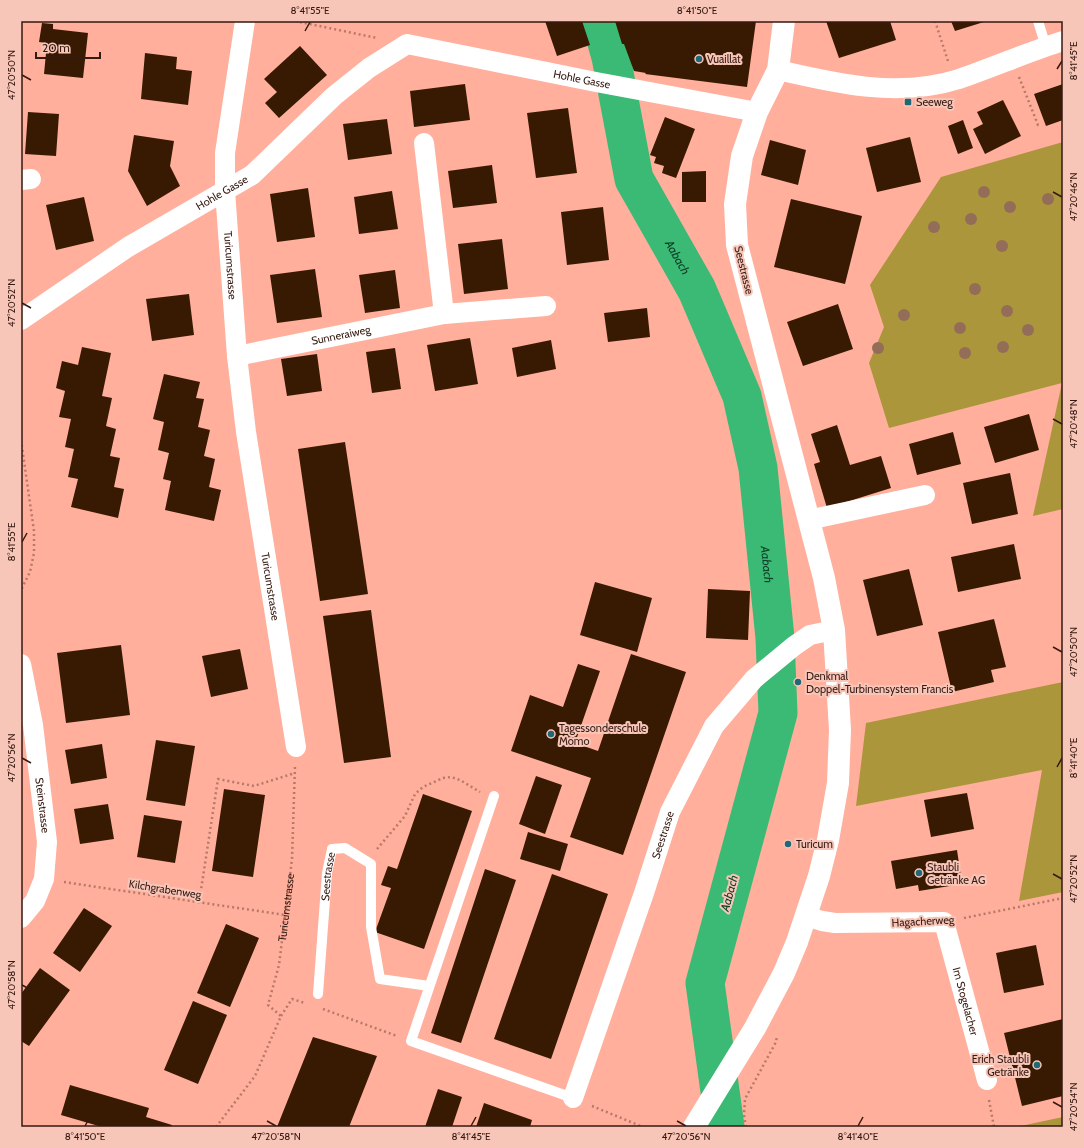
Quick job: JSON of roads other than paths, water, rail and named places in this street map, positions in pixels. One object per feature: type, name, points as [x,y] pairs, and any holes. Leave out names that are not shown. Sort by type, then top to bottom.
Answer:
[{"type":"street","name":"Turicumstrasse","points":[[245,21],[225,153],[225,191],[237,356],[246,432],[296,747]]},
{"type":"street","name":"Seestrasse","points":[[694,1127],[760,1019],[784,973],[806,916],[819,876],[828,840],[838,782],[840,730],[834,630],[824,578],[737,245],[735,204],[742,156],[757,112],[778,70],[784,21]]},
{"type":"street","name":"Hohle Gasse","points":[[21,320],[128,247],[252,175],[334,96],[368,68],[407,44],[596,82],[757,112]]},
{"type":"street","points":[[778,70],[839,83],[862,86],[892,89],[923,87],[958,79],[1055,44]]},
{"type":"street","points":[[424,143],[444,314]]},
{"type":"street","name":"Sunneraiweg","points":[[237,356],[444,314],[546,306]]},
{"type":"street","points":[[809,520],[925,495]]},
{"type":"street","name":"Seestrasse","points":[[573,1098],[644,894],[670,812],[714,726],[754,679],[794,646],[810,635],[834,630]]},
{"type":"street","name":"Steinstrasse","points":[[21,664],[33,725],[47,842],[44,879],[35,901],[21,918]]},
{"type":"street","name":"Hagacherweg","points":[[806,916],[835,923],[944,922]]},
{"type":"street","name":"Im Stogelacher","points":[[944,922],[987,1080]]},
{"type":"lane","points":[[1038,21],[1055,44]]},
{"type":"lane","points":[[494,796],[411,1041],[573,1098]]},
{"type":"lane","name":"Seestrasse","points":[[318,994],[327,873],[332,849],[345,848],[371,864],[371,927],[380,979],[429,986]]},
{"type":"waterway","name":"Aabach","points":[[601,21],[611,57],[634,179],[697,290],[742,396],[758,468],[775,638],[778,713],[705,983],[725,1127]]},
{"type":"waterway","points":[[622,117],[631,91]]},
{"type":"place","name":"Vuaillat","points":[[699,59]]},
{"type":"place","name":"Seeweg","points":[[908,102]]},
{"type":"place","name":"Denkmal Doppel-Turbinensystem Francis","points":[[798,682]]},
{"type":"place","name":"Tagessonderschule Momo","points":[[551,734]]},
{"type":"place","name":"Turicum","points":[[788,844]]},
{"type":"place","name":"Staubli Getränke AG","points":[[919,873]]},
{"type":"place","name":"Erich Staubli Getränke","points":[[1037,1065]]}]
